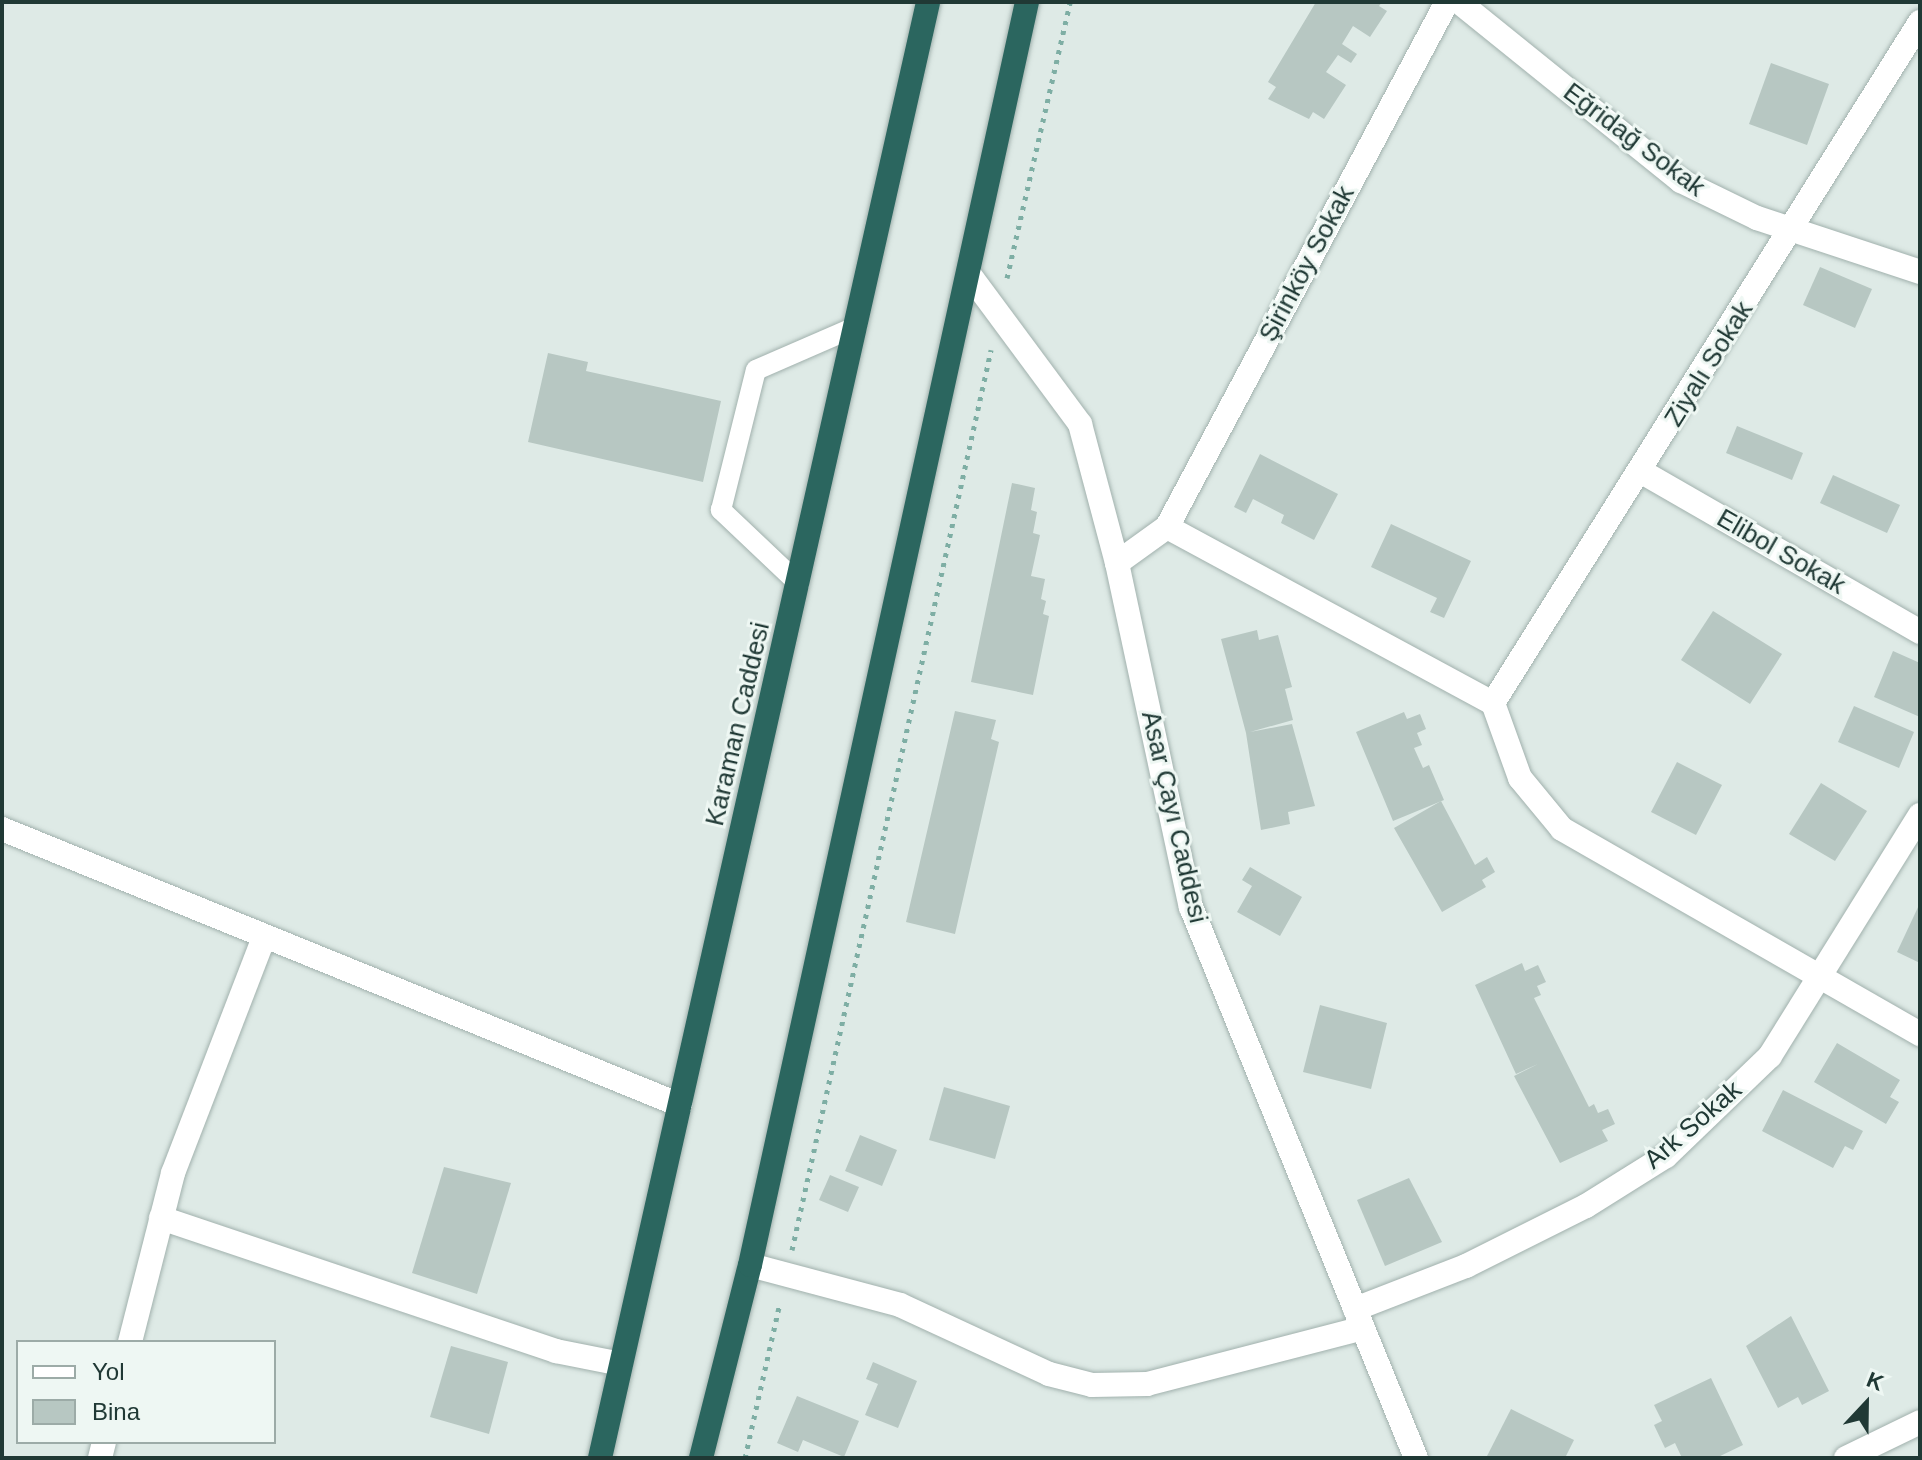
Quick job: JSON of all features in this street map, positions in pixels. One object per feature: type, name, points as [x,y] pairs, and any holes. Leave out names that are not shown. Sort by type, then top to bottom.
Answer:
[{"type":"highway","name":"Karaman Caddesi","points":[[600,1458],[928,2]]},
{"type":"highway","points":[[701,1458],[750,1265],[1027,2]]},
{"type":"street","name":"Şirinköy Sokak","points":[[1167,527],[1447,2]]},
{"type":"street","name":"Eğridağ Sokak","points":[[1459,2],[1681,181],[1722,203],[1920,272]]},
{"type":"street","name":"Ziyalı Sokak","points":[[1493,703],[1642,472],[1920,22]]},
{"type":"street","name":"Asar Çayı Caddesi","points":[[969,274],[1080,424],[1117,563],[1191,907],[1416,1458]]},
{"type":"street","name":"Elibol Sokak","points":[[1642,472],[1920,632]]},
{"type":"street","points":[[1117,563],[1167,527],[1493,703],[1520,778],[1562,829],[1920,1034]]},
{"type":"street","name":"Ark Sokak","points":[[750,1265],[900,1305],[1049,1374],[1092,1385],[1147,1384],[1359,1318],[1586,1206],[1666,1156],[1770,1056],[1920,815]]},
{"type":"street","points":[[2,829],[680,1105]]},
{"type":"street","points":[[130,1340],[173,1173],[264,937]]},
{"type":"street","points":[[161,1218],[556,1351],[621,1364]]},
{"type":"street","points":[[1846,1458],[1920,1422]]},
{"type":"lane","points":[[799,584],[721,510],[756,370],[857,326]]},
{"type":"path","points":[[792,1251],[1070,2]]},
{"type":"path","points":[[745,1458],[781,1299]]},
{"type":"building","points":[[1316,2],[1382,2],[1379,6],[1387,11],[1370,37],[1353,26],[1342,44],[1357,54],[1351,63],[1338,55],[1326,72],[1346,85],[1324,119],[1313,112],[1309,119],[1268,99],[1276,87],[1268,82]]},
{"type":"building","points":[[1771,63],[1829,84],[1807,145],[1749,124]]},
{"type":"building","points":[[1820,267],[1872,289],[1855,328],[1803,305]]},
{"type":"building","points":[[548,353],[588,362],[586,371],[721,401],[703,482],[528,442]]},
{"type":"building","points":[[1737,426],[1803,453],[1792,480],[1726,453]]},
{"type":"building","points":[[1260,454],[1338,494],[1314,540],[1281,523],[1284,515],[1253,499],[1246,513],[1234,507]]},
{"type":"building","points":[[1833,475],[1900,505],[1887,533],[1820,503]]},
{"type":"building","points":[[1012,483],[1035,488],[1031,510],[1037,512],[1033,533],[1040,535],[1031,576],[1045,579],[1041,599],[1046,601],[1043,614],[1049,616],[1033,695],[971,682]]},
{"type":"building","points":[[1391,524],[1471,561],[1444,618],[1430,612],[1437,598],[1371,567]]},
{"type":"building","points":[[1713,611],[1782,654],[1750,704],[1681,660]]},
{"type":"building","points":[[1257,630],[1259,640],[1278,635],[1292,687],[1285,689],[1293,720],[1250,732],[1292,724],[1315,806],[1288,812],[1290,824],[1261,830],[1246,733],[1221,639]]},
{"type":"building","points":[[1893,651],[1920,663],[1920,717],[1874,697]]},
{"type":"building","points":[[1854,706],[1914,732],[1899,768],[1838,742]]},
{"type":"building","points":[[955,711],[996,720],[991,739],[999,742],[955,934],[906,922]]},
{"type":"building","points":[[1404,712],[1407,719],[1420,714],[1426,729],[1417,733],[1422,745],[1414,748],[1423,768],[1429,765],[1444,800],[1393,821],[1356,732]]},
{"type":"building","points":[[1677,762],[1722,785],[1696,835],[1651,812]]},
{"type":"building","points":[[1821,783],[1867,811],[1835,861],[1789,834]]},
{"type":"building","points":[[1441,801],[1475,865],[1487,857],[1495,872],[1482,880],[1486,887],[1442,912],[1394,828]]},
{"type":"building","points":[[1250,867],[1302,897],[1280,936],[1237,912],[1252,886],[1242,880]]},
{"type":"building","points":[[1920,903],[1920,963],[1897,952]]},
{"type":"building","points":[[1522,963],[1525,971],[1538,965],[1546,982],[1537,986],[1541,995],[1534,998],[1589,1107],[1594,1104],[1598,1113],[1608,1109],[1615,1124],[1602,1130],[1608,1141],[1560,1163],[1514,1076],[1538,1064],[1516,1074],[1475,985]]},
{"type":"building","points":[[1320,1005],[1387,1023],[1371,1089],[1303,1072]]},
{"type":"building","points":[[1837,1043],[1900,1080],[1890,1097],[1899,1102],[1886,1124],[1814,1082]]},
{"type":"building","points":[[944,1087],[1010,1106],[995,1159],[929,1140]]},
{"type":"building","points":[[1783,1090],[1863,1131],[1853,1150],[1845,1146],[1833,1168],[1762,1131]]},
{"type":"building","points":[[860,1135],[897,1150],[882,1186],[845,1171]]},
{"type":"building","points":[[444,1167],[511,1183],[477,1294],[412,1273]]},
{"type":"building","points":[[830,1175],[859,1187],[848,1212],[819,1200]]},
{"type":"building","points":[[1409,1178],[1442,1242],[1385,1266],[1357,1200]]},
{"type":"building","points":[[1791,1316],[1829,1391],[1802,1405],[1798,1397],[1778,1408],[1746,1346]]},
{"type":"building","points":[[451,1346],[508,1362],[489,1434],[430,1417]]},
{"type":"building","points":[[873,1362],[917,1381],[898,1428],[865,1415],[878,1384],[866,1379]]},
{"type":"building","points":[[1711,1378],[1743,1445],[1716,1458],[1682,1458],[1675,1443],[1665,1448],[1654,1425],[1662,1421],[1654,1405]]},
{"type":"building","points":[[797,1396],[859,1421],[844,1457],[803,1440],[798,1452],[777,1443]]},
{"type":"building","points":[[1511,1409],[1574,1440],[1565,1458],[1486,1458]]}]
